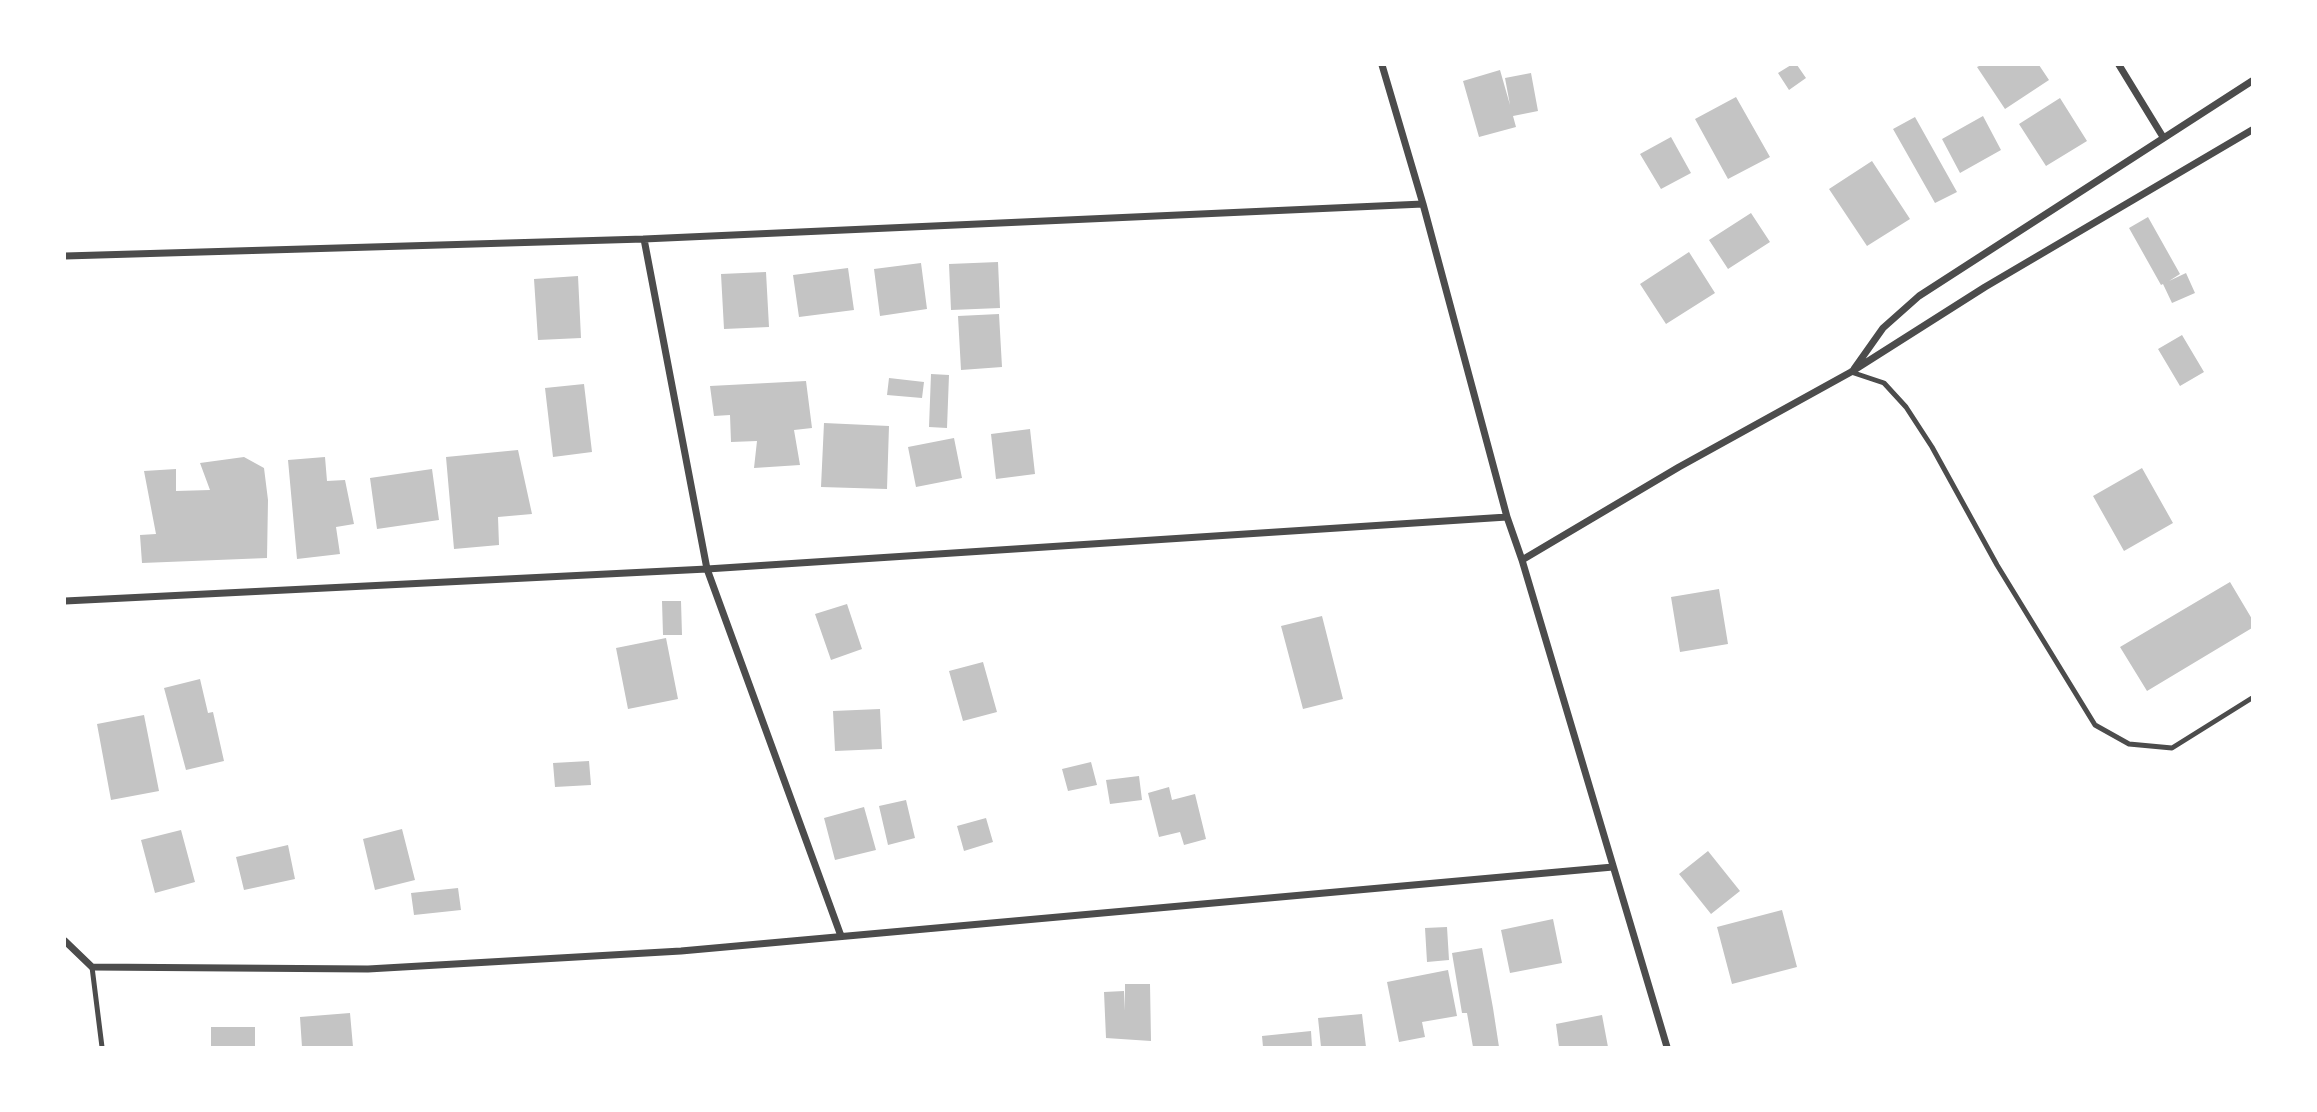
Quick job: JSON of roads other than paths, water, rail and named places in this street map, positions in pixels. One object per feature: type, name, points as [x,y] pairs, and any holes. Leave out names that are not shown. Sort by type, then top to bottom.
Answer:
[{"type":"street","points":[[1382,65],[1423,204],[1507,517],[1667,1047]]},
{"type":"street","points":[[2119,65],[2163,137]]},
{"type":"street","points":[[1851,372],[1883,328],[1919,296],[2252,81]]},
{"type":"street","points":[[1522,560],[1678,467],[1851,372],[1985,287],[2252,130]]},
{"type":"street","points":[[65,256],[644,240],[1423,204]]},
{"type":"street","points":[[644,240],[707,569],[841,936]]},
{"type":"street","points":[[65,601],[707,569],[1507,517]]},
{"type":"street","points":[[65,942],[92,967],[368,969],[681,951],[1613,867]]},
{"type":"lane","points":[[1851,372],[1884,383],[1906,407],[1963,501],[1997,565],[2095,725],[2129,744],[2172,748],[2252,698]]},
{"type":"lane","points":[[92,967],[103,1047]]}]
